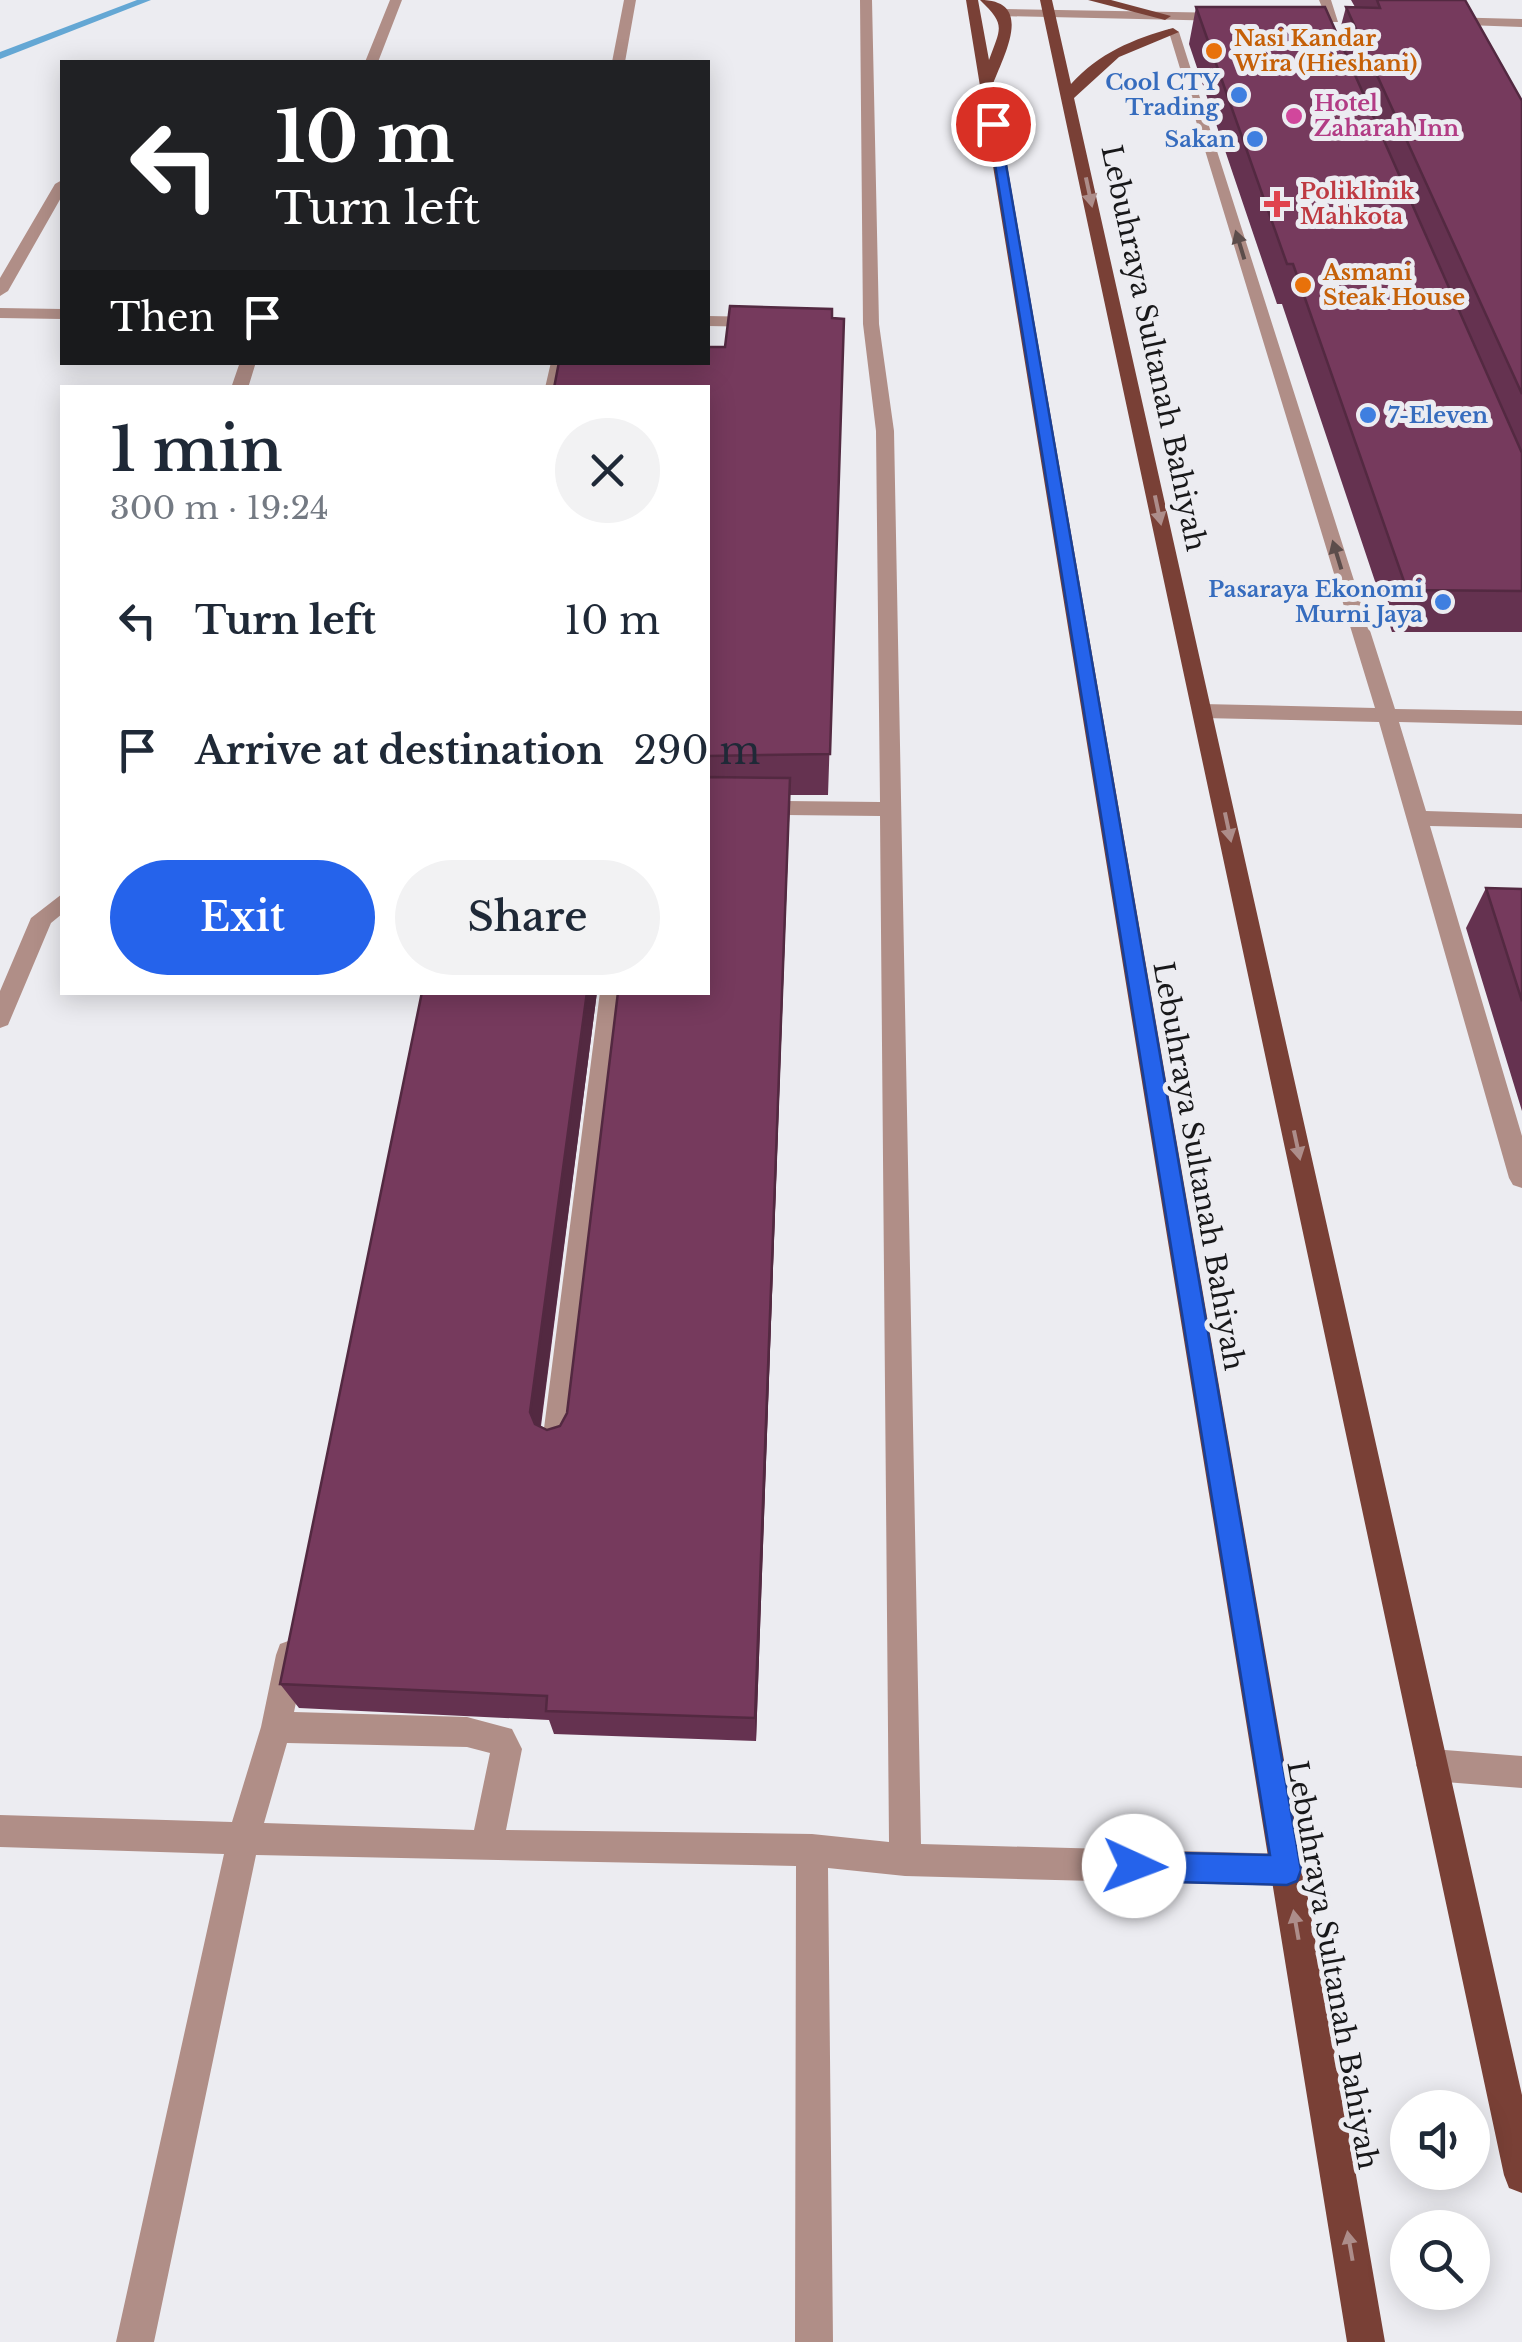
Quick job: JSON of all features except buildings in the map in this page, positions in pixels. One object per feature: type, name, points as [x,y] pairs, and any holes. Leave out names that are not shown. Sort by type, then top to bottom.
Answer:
[{"type":"main road","name":"Lebuhraya Sultanah Bahiyah","points":[[972,0],[1366,2342]]},
{"type":"main road","points":[[986,0],[1003,13],[1006,29],[986,84]]},
{"type":"main road","points":[[1094,0],[1137,5],[1169,24]]},
{"type":"main road","name":"Lebuhraya Sultanah Bahiyah","points":[[1048,7],[1522,2175]]},
{"type":"main road","points":[[1068,97],[1090,69],[1169,24]]},
{"type":"street","points":[[372,60],[396,0]]},
{"type":"street","points":[[618,60],[630,0]]},
{"type":"street","points":[[866,0],[862,324],[885,431],[887,809],[905,1860]]},
{"type":"street","points":[[1326,0],[1333,19]]},
{"type":"street","points":[[1003,13],[1048,7],[1169,24],[1191,32]]},
{"type":"street","points":[[1133,32],[1169,24],[1240,18]]},
{"type":"street","points":[[1314,19],[1352,20]]},
{"type":"street","points":[[1428,21],[1522,23]]},
{"type":"street","points":[[1169,24],[1387,715],[1522,1178]]},
{"type":"street","points":[[1006,29],[1022,30]]},
{"type":"street","points":[[1038,30],[1073,31]]},
{"type":"street","points":[[1482,38],[1522,38]]},
{"type":"street","points":[[0,290],[60,187]]},
{"type":"street","points":[[0,313],[60,314]]},
{"type":"street","points":[[710,321],[780,322]]},
{"type":"street","points":[[1202,711],[1522,718]]},
{"type":"street","points":[[710,807],[887,809]]},
{"type":"street","points":[[1416,818],[1522,820]]},
{"type":"street","points":[[0,1019],[42,918],[60,904]]},
{"type":"street","points":[[556,1444],[612,995]]},
{"type":"street","points":[[136,2342],[243,1839],[276,1727],[296,1630]]},
{"type":"street","points":[[276,1727],[467,1732],[501,1740],[506,1749],[486,1846]]},
{"type":"street","points":[[1432,1765],[1522,1772]]},
{"type":"street","points":[[0,1831],[486,1846],[812,1850],[905,1860],[1287,1870]]},
{"type":"street","points":[[812,1850],[814,2342]]},
{"type":"waterway","points":[[0,56],[146,0]]},
{"type":"place","name":"Nasi Kandar Wira (Hieshani)","points":[[1214,51]]},
{"type":"place","name":"Cool CTY Trading","points":[[1239,95]]},
{"type":"place","name":"Hotel Zaharah Inn","points":[[1294,116]]},
{"type":"place","name":"Sakan","points":[[1255,139]]},
{"type":"place","name":"Poliklinik Mahkota","points":[[1277,204]]},
{"type":"place","name":"Asmani Steak House","points":[[1303,285]]},
{"type":"place","name":"7-Eleven","points":[[1368,415]]},
{"type":"place","name":"Pasaraya Ekonomi Murni Jaya","points":[[1443,602]]},
{"type":"route","points":[[993,124],[1287,1870],[1134,1866]]}]
